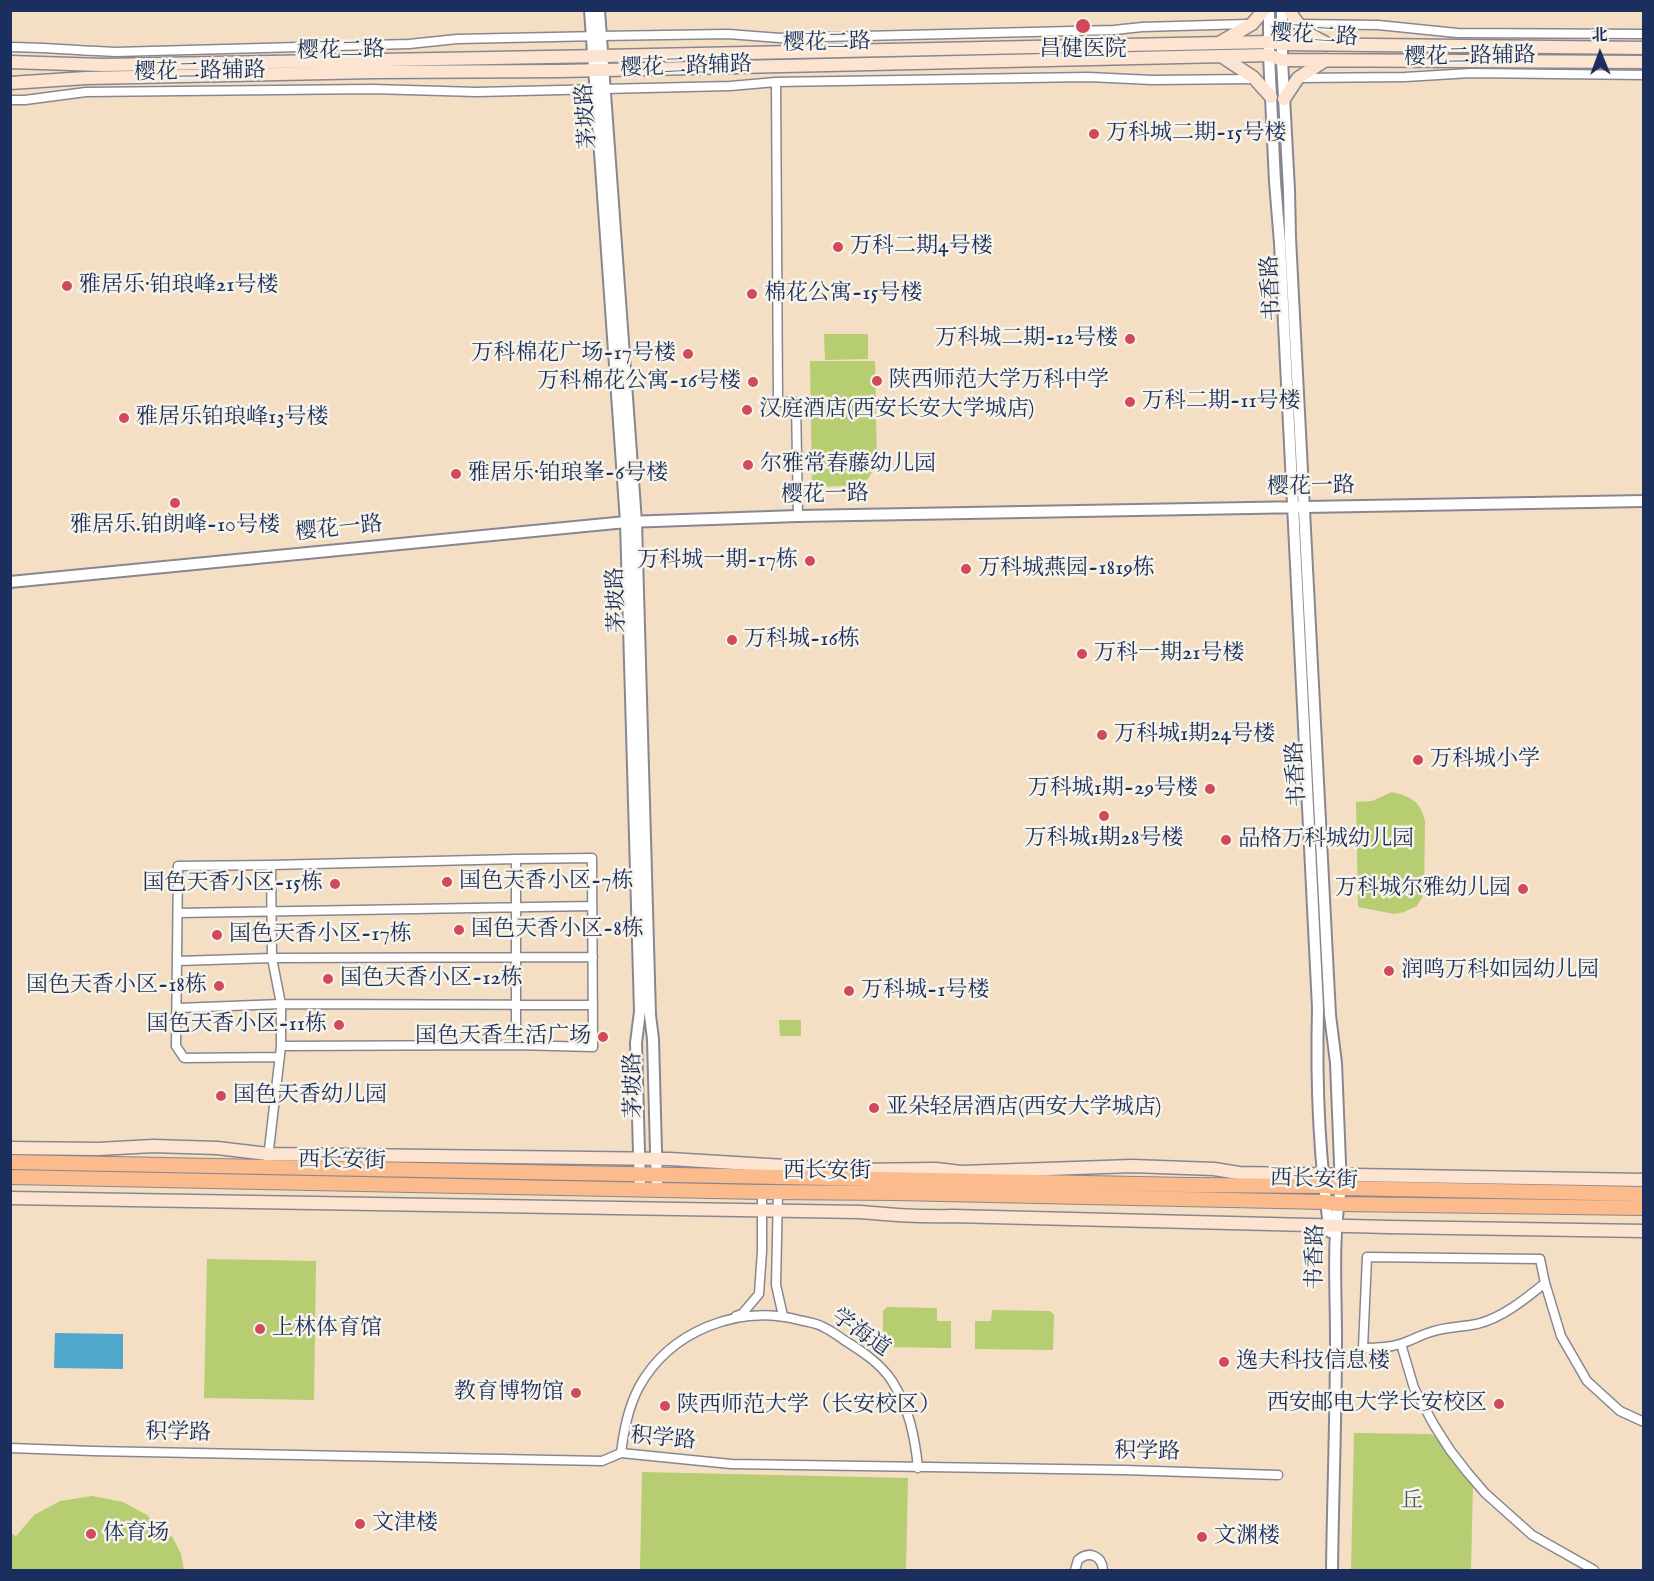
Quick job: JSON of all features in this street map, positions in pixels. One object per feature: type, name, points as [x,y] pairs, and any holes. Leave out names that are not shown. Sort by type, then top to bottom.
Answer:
[{"type":"main road","points":[[1219,44],[1252,24],[1264,10]]},
{"type":"main road","points":[[1289,10],[1308,34],[1330,45]]},
{"type":"main road","name":"樱花二路","points":[[10,62],[103,65],[1219,44],[1276,50],[1326,60],[1644,62]]},
{"type":"main road","name":"樱花二路","points":[[10,82],[167,76],[599,71],[1221,56],[1330,45],[1644,48]]},
{"type":"main road","points":[[1221,56],[1278,98],[1298,78],[1326,60]]},
{"type":"main road","points":[[10,1148],[98,1149],[153,1146],[217,1148],[268,1160],[656,1159],[851,1170],[925,1168],[961,1172],[1132,1166],[1214,1169],[1323,1180]]},
{"type":"main road","name":"西长安街","points":[[10,1162],[268,1160],[640,1182]]},
{"type":"main road","name":"西长安街","points":[[10,1177],[1178,1185],[1323,1180],[1644,1194]]},
{"type":"main road","points":[[1341,1181],[1644,1180]]},
{"type":"main road","name":"西长安街","points":[[657,1182],[762,1192],[1644,1208]]},
{"type":"main road","points":[[10,1198],[762,1210],[860,1212],[927,1217],[1644,1231]]},
{"type":"street","name":"茅坡路","points":[[590,10],[598,56],[631,522],[657,1182]]},
{"type":"street","name":"茅坡路","points":[[596,36],[599,10]]},
{"type":"street","name":"书香路","points":[[1269,10],[1276,50],[1299,507],[1330,1015],[1336,1064],[1341,1181],[1332,1203]]},
{"type":"street","name":"书香路","points":[[1276,50],[1282,10]]},
{"type":"street","name":"樱花二路辅路","points":[[10,47],[115,52],[409,44],[457,39],[728,34],[780,38],[1114,30],[1252,24]]},
{"type":"street","name":"樱花二路辅路","points":[[1298,24],[1378,25],[1457,33],[1644,34]]},
{"type":"street","name":"樱花二路辅路","points":[[1298,78],[1405,77],[1471,73],[1644,75]]},
{"type":"street","name":"樱花二路辅路","points":[[10,100],[86,93],[372,89],[477,92],[730,86],[776,82],[1088,77],[1152,80],[1255,79]]},
{"type":"street","points":[[776,82],[778,402],[796,402],[798,516]]},
{"type":"street","name":"樱花一路","points":[[10,582],[631,522],[798,516],[1644,501]]},
{"type":"street","name":"书香路","points":[[1299,507],[1318,996],[1317,1059],[1323,1180],[1332,1203],[1333,1226],[1332,1570]]},
{"type":"street","name":"茅坡路","points":[[631,522],[640,1011],[636,1043],[640,1182]]},
{"type":"street","points":[[280,1057],[184,1058],[176,1046],[178,866],[592,858],[593,1047],[281,1046]]},
{"type":"street","points":[[516,859],[516,1045]]},
{"type":"street","points":[[268,1160],[281,1046],[281,1004],[272,958],[271,865]]},
{"type":"street","points":[[178,913],[592,906]]},
{"type":"street","points":[[178,961],[272,958],[593,957]]},
{"type":"street","points":[[178,1008],[281,1004],[593,1005]]},
{"type":"street","points":[[639,1125],[656,1124]]},
{"type":"street","points":[[621,1453],[624,1428],[630,1408],[639,1388],[662,1357],[697,1331],[742,1314],[759,1294],[762,1192]]},
{"type":"street","points":[[778,1192],[776,1285],[783,1316]]},
{"type":"street","name":"书香路","points":[[1324,1570],[1333,1226]]},
{"type":"street","points":[[1545,1283],[1513,1307],[1493,1318],[1478,1323],[1434,1330],[1401,1344],[1363,1348],[1366,1257],[1540,1259],[1561,1336],[1587,1381],[1620,1411],[1644,1422]]},
{"type":"street","name":"学海道","points":[[717,1322],[765,1314],[823,1326],[876,1362],[891,1380],[907,1413],[915,1443],[918,1468]]},
{"type":"street","points":[[1401,1344],[1414,1388],[1439,1433],[1467,1472],[1485,1493],[1532,1535],[1594,1570]]},
{"type":"street","name":"积学路","points":[[10,1448],[602,1461],[621,1453],[731,1464],[1124,1470],[1278,1475]]},
{"type":"street","points":[[1075,1570],[1082,1556],[1091,1555],[1099,1559],[1103,1570]]},
{"type":"green space","points":[[824,334],[868,334],[868,359],[825,360]]},
{"type":"green space","points":[[810,361],[875,361],[877,463],[868,479],[857,484],[812,487]]},
{"type":"green space","points":[[1392,792],[1405,796],[1418,804],[1425,821],[1424,894],[1417,906],[1394,914],[1358,907],[1356,802],[1372,801]]},
{"type":"green space","points":[[779,1020],[801,1020],[801,1036],[780,1036]]},
{"type":"green space","name":"上林体育馆","points":[[207,1259],[316,1261],[314,1400],[204,1398]]},
{"type":"green space","points":[[887,1307],[937,1308],[937,1321],[951,1321],[951,1348],[883,1347],[883,1311]]},
{"type":"green space","points":[[992,1310],[1050,1311],[1054,1315],[1053,1350],[975,1349],[975,1321],[991,1321]]},
{"type":"green space","name":"丘","points":[[1354,1433],[1430,1434],[1442,1439],[1473,1482],[1471,1570],[1351,1570]]},
{"type":"green space","points":[[642,1472],[908,1478],[906,1570],[640,1570]]},
{"type":"green space","name":"体育场","points":[[92,1496],[123,1502],[147,1515],[167,1538],[172,1536],[181,1554],[184,1570],[11,1570],[11,1533],[16,1536],[34,1515],[60,1501]]},
{"type":"water","points":[[55,1333],[123,1334],[123,1369],[54,1368]]},
{"type":"place","name":"昌健医院","points":[[1083,26]]},
{"type":"place","name":"万科城二期-15号楼","points":[[1094,134]]},
{"type":"place","name":"万科二期4号楼","points":[[838,247]]},
{"type":"place","name":"雅居乐·铂琅峰21号楼","points":[[67,286]]},
{"type":"place","name":"棉花公寓-15号楼","points":[[752,294]]},
{"type":"place","name":"万科城二期-12号楼","points":[[1130,339]]},
{"type":"place","name":"万科棉花广场-17号楼","points":[[688,354]]},
{"type":"place","name":"陕西师范大学万科中学","points":[[877,381]]},
{"type":"place","name":"万科棉花公寓-16号楼","points":[[753,382]]},
{"type":"place","name":"万科二期-11号楼","points":[[1130,402]]},
{"type":"place","name":"汉庭酒店(西安长安大学城店)","points":[[747,410]]},
{"type":"place","name":"雅居乐铂琅峰13号楼","points":[[124,418]]},
{"type":"place","name":"尔雅常春藤幼儿园","points":[[748,465]]},
{"type":"place","name":"雅居乐·铂琅峯-6号楼","points":[[456,474]]},
{"type":"place","name":"雅居乐.铂朗峰-10号楼","points":[[175,503]]},
{"type":"place","name":"万科城一期-17栋","points":[[810,561]]},
{"type":"place","name":"万科城燕园-1819栋","points":[[966,569]]},
{"type":"place","name":"万科城-16栋","points":[[732,640]]},
{"type":"place","name":"万科一期21号楼","points":[[1082,654]]},
{"type":"place","name":"万科城1期24号楼","points":[[1102,735]]},
{"type":"place","name":"万科城小学","points":[[1418,760]]},
{"type":"place","name":"万科城1期-29号楼","points":[[1210,789]]},
{"type":"place","name":"万科城1期28号楼","points":[[1104,816]]},
{"type":"place","name":"品格万科城幼儿园","points":[[1226,840]]},
{"type":"place","name":"国色天香小区-7栋","points":[[447,882]]},
{"type":"place","name":"国色天香小区-15栋","points":[[335,884]]},
{"type":"place","name":"万科城尔雅幼儿园","points":[[1523,889]]},
{"type":"place","name":"国色天香小区-8栋","points":[[459,930]]},
{"type":"place","name":"国色天香小区-17栋","points":[[217,935]]},
{"type":"place","name":"润鸣万科如园幼儿园","points":[[1389,971]]},
{"type":"place","name":"国色天香小区-12栋","points":[[328,979]]},
{"type":"place","name":"国色天香小区-18栋","points":[[219,986]]},
{"type":"place","name":"万科城-1号楼","points":[[849,991]]},
{"type":"place","name":"国色天香小区-11栋","points":[[339,1025]]},
{"type":"place","name":"国色天香生活广场","points":[[603,1037]]},
{"type":"place","name":"国色天香幼儿园","points":[[221,1096]]},
{"type":"place","name":"亚朵轻居酒店(西安大学城店)","points":[[874,1108]]},
{"type":"place","name":"上林体育馆","points":[[260,1329]]},
{"type":"place","name":"逸夫科技信息楼","points":[[1224,1362]]},
{"type":"place","name":"教育博物馆","points":[[576,1393]]},
{"type":"place","name":"西安邮电大学长安校区","points":[[1499,1404]]},
{"type":"place","name":"陕西师范大学（长安校区）","points":[[665,1406]]},
{"type":"place","name":"文津楼","points":[[360,1524]]},
{"type":"place","name":"体育场","points":[[91,1534]]},
{"type":"place","name":"文渊楼","points":[[1202,1537]]}]
